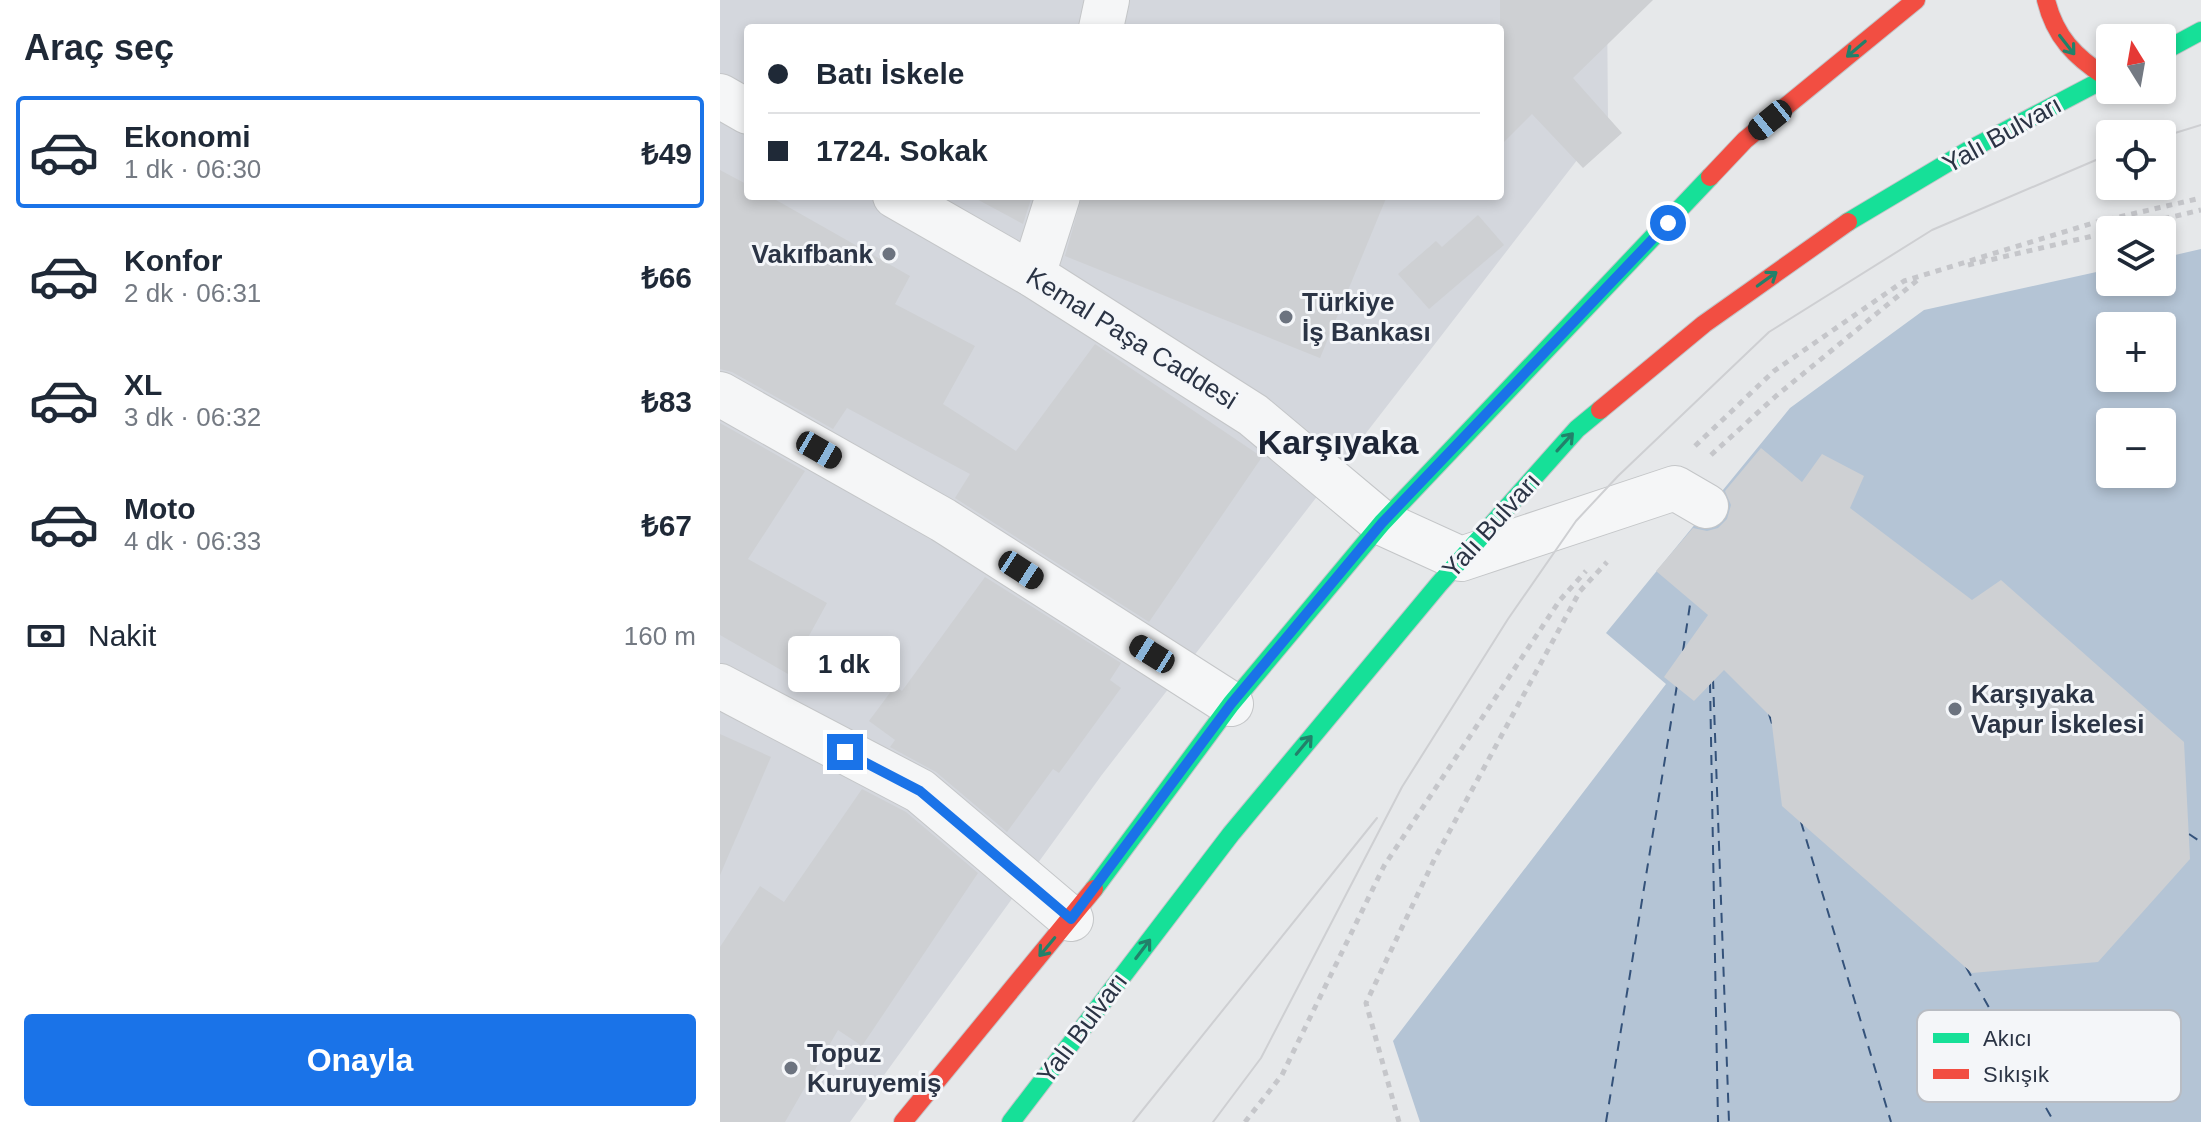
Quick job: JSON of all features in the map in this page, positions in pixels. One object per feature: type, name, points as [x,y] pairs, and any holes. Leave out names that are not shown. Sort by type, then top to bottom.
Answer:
[{"type":"main road","points":[[2046,0],[2050,24],[2077,59],[2096,70]]},
{"type":"main road","points":[[903,1122],[1071,919],[1231,704],[1382,523],[1745,140],[1912,1]]},
{"type":"main road","points":[[2176,44],[2201,31]]},
{"type":"main road","name":"Yalı Bulvarı","points":[[1011,1122],[1231,834],[1461,559],[1577,429],[1704,324],[1838,228],[1969,150],[2096,83]]},
{"type":"street","points":[[1102,24],[1107,0]]},
{"type":"street","points":[[720,96],[744,110]]},
{"type":"street","name":"Kemal Paşa Caddesi","points":[[902,200],[1033,275],[1253,415],[1382,523],[1461,559]]},
{"type":"street","points":[[1033,275],[1057,200]]},
{"type":"street","points":[[720,394],[943,520],[1231,704]]},
{"type":"street","points":[[1461,559],[1678,496]]},
{"type":"street","points":[[720,686],[920,791],[1071,919]]},
{"type":"path","points":[[1678,496],[1701,440],[1774,371],[1904,281],[2093,223],[2201,198]]},
{"type":"path","points":[[2176,216],[2201,210]]},
{"type":"path","points":[[1678,496],[1776,396],[1923,275],[2096,235]]},
{"type":"path","points":[[1399,1122],[1366,1003],[1435,858],[1580,591],[1612,557]]},
{"type":"path","points":[[1245,1122],[1282,1075],[1384,866],[1560,600],[1591,565]]},
{"type":"shaded area","points":[[720,0],[1607,0],[1608,120],[1101,776],[850,1122],[720,1122]]},
{"type":"water","points":[[2201,249],[2201,1122],[1420,1122],[1393,1041],[1666,684],[1606,633],[1790,408],[1924,310],[2096,272],[2096,296],[2176,296],[2176,255]]},
{"type":"building","points":[[1500,0],[1653,0],[1573,78],[1622,133],[1583,168],[1532,114],[1504,142],[1504,24],[1500,24]]},
{"type":"building","points":[[720,170],[744,183],[744,200],[776,200],[910,276],[895,304],[975,346],[943,404],[1016,451],[1095,344],[1262,457],[1149,622],[955,498],[970,474],[847,408],[833,429],[732,372],[720,369]]},
{"type":"building","points":[[978,200],[1031,200],[1023,224]]},
{"type":"building","points":[[1081,200],[1385,200],[1320,358],[1065,256]]},
{"type":"building","points":[[1478,215],[1504,245],[1429,309],[1398,274],[1436,241],[1442,247]]},
{"type":"building","points":[[720,423],[805,471],[748,559],[827,603],[788,674],[720,635]]},
{"type":"building","name":"Karşıyaka Vapur İskelesi","points":[[1761,448],[1802,482],[1822,454],[1864,476],[1850,508],[1972,600],[2001,580],[2184,742],[2190,859],[2098,962],[1972,973],[1782,806],[1771,717],[1724,670],[1694,701],[1664,677],[1708,615],[1656,571],[1693,528],[1707,531],[1718,528],[1727,519],[1731,505],[1725,491]]},
{"type":"building","points":[[985,577],[1121,663],[1110,680],[1121,688],[1059,773],[1053,769],[1007,832],[936,772],[890,747],[895,740],[869,721],[895,686],[902,691]]},
{"type":"building","points":[[720,734],[771,757],[720,875]]},
{"type":"building","points":[[862,789],[906,812],[978,873],[862,1046],[838,1030],[785,1122],[720,1122],[720,947],[760,886],[784,902]]},
{"type":"ferry route","points":[[1683,651],[1691,598]]},
{"type":"ferry route","points":[[1713,679],[1729,1122]]},
{"type":"ferry route","points":[[1710,683],[1718,1122]]},
{"type":"ferry route","points":[[1606,1122],[1677,685]]},
{"type":"ferry route","points":[[1769,714],[1773,727]]},
{"type":"ferry route","points":[[1801,822],[1891,1122]]},
{"type":"ferry route","points":[[2189,834],[2201,842]]},
{"type":"ferry route","points":[[1966,967],[1990,1010]]},
{"type":"ferry route","points":[[2043,1102],[2054,1122]]},
{"type":"tram line","points":[[2176,133],[2201,125]]},
{"type":"tram line","points":[[1213,1122],[1261,1058],[1402,787],[1508,619],[1576,521],[1618,476],[1769,332],[1932,230],[2096,160]]},
{"type":"tram line","points":[[1133,1122],[1377,818]]},
{"type":"traffic: fast","points":[[2176,44],[2201,31]]},
{"type":"traffic: fast","points":[[1848,222],[1969,150],[2096,83]]},
{"type":"traffic: fast","points":[[1094,889],[1231,704],[1382,523],[1710,177]]},
{"type":"traffic: fast","points":[[1011,1122],[1231,834],[1439,584],[1577,429],[1600,410]]},
{"type":"traffic: jam","points":[[1710,177],[1745,140],[1916,0]]},
{"type":"traffic: jam","points":[[2046,0],[2055,25],[2068,45],[2096,70]]},
{"type":"traffic: jam","points":[[1600,410],[1704,324],[1848,222]]},
{"type":"traffic: jam","points":[[903,1122],[1094,889]]},
{"type":"place","name":"Vakıfbank","points":[[889,254]]},
{"type":"place","name":"Türkiye İş Bankası","points":[[1286,317]]},
{"type":"place","name":"Karşıyaka Vapur İskelesi","points":[[1955,709]]},
{"type":"place","name":"Topuz Kuruyemiş","points":[[791,1068]]},
{"type":"district","name":"Karşıyaka","points":[[1338,442]]},
{"type":"route","points":[[845,752],[920,791],[1071,919],[1231,704],[1382,523],[1668,223]]}]
